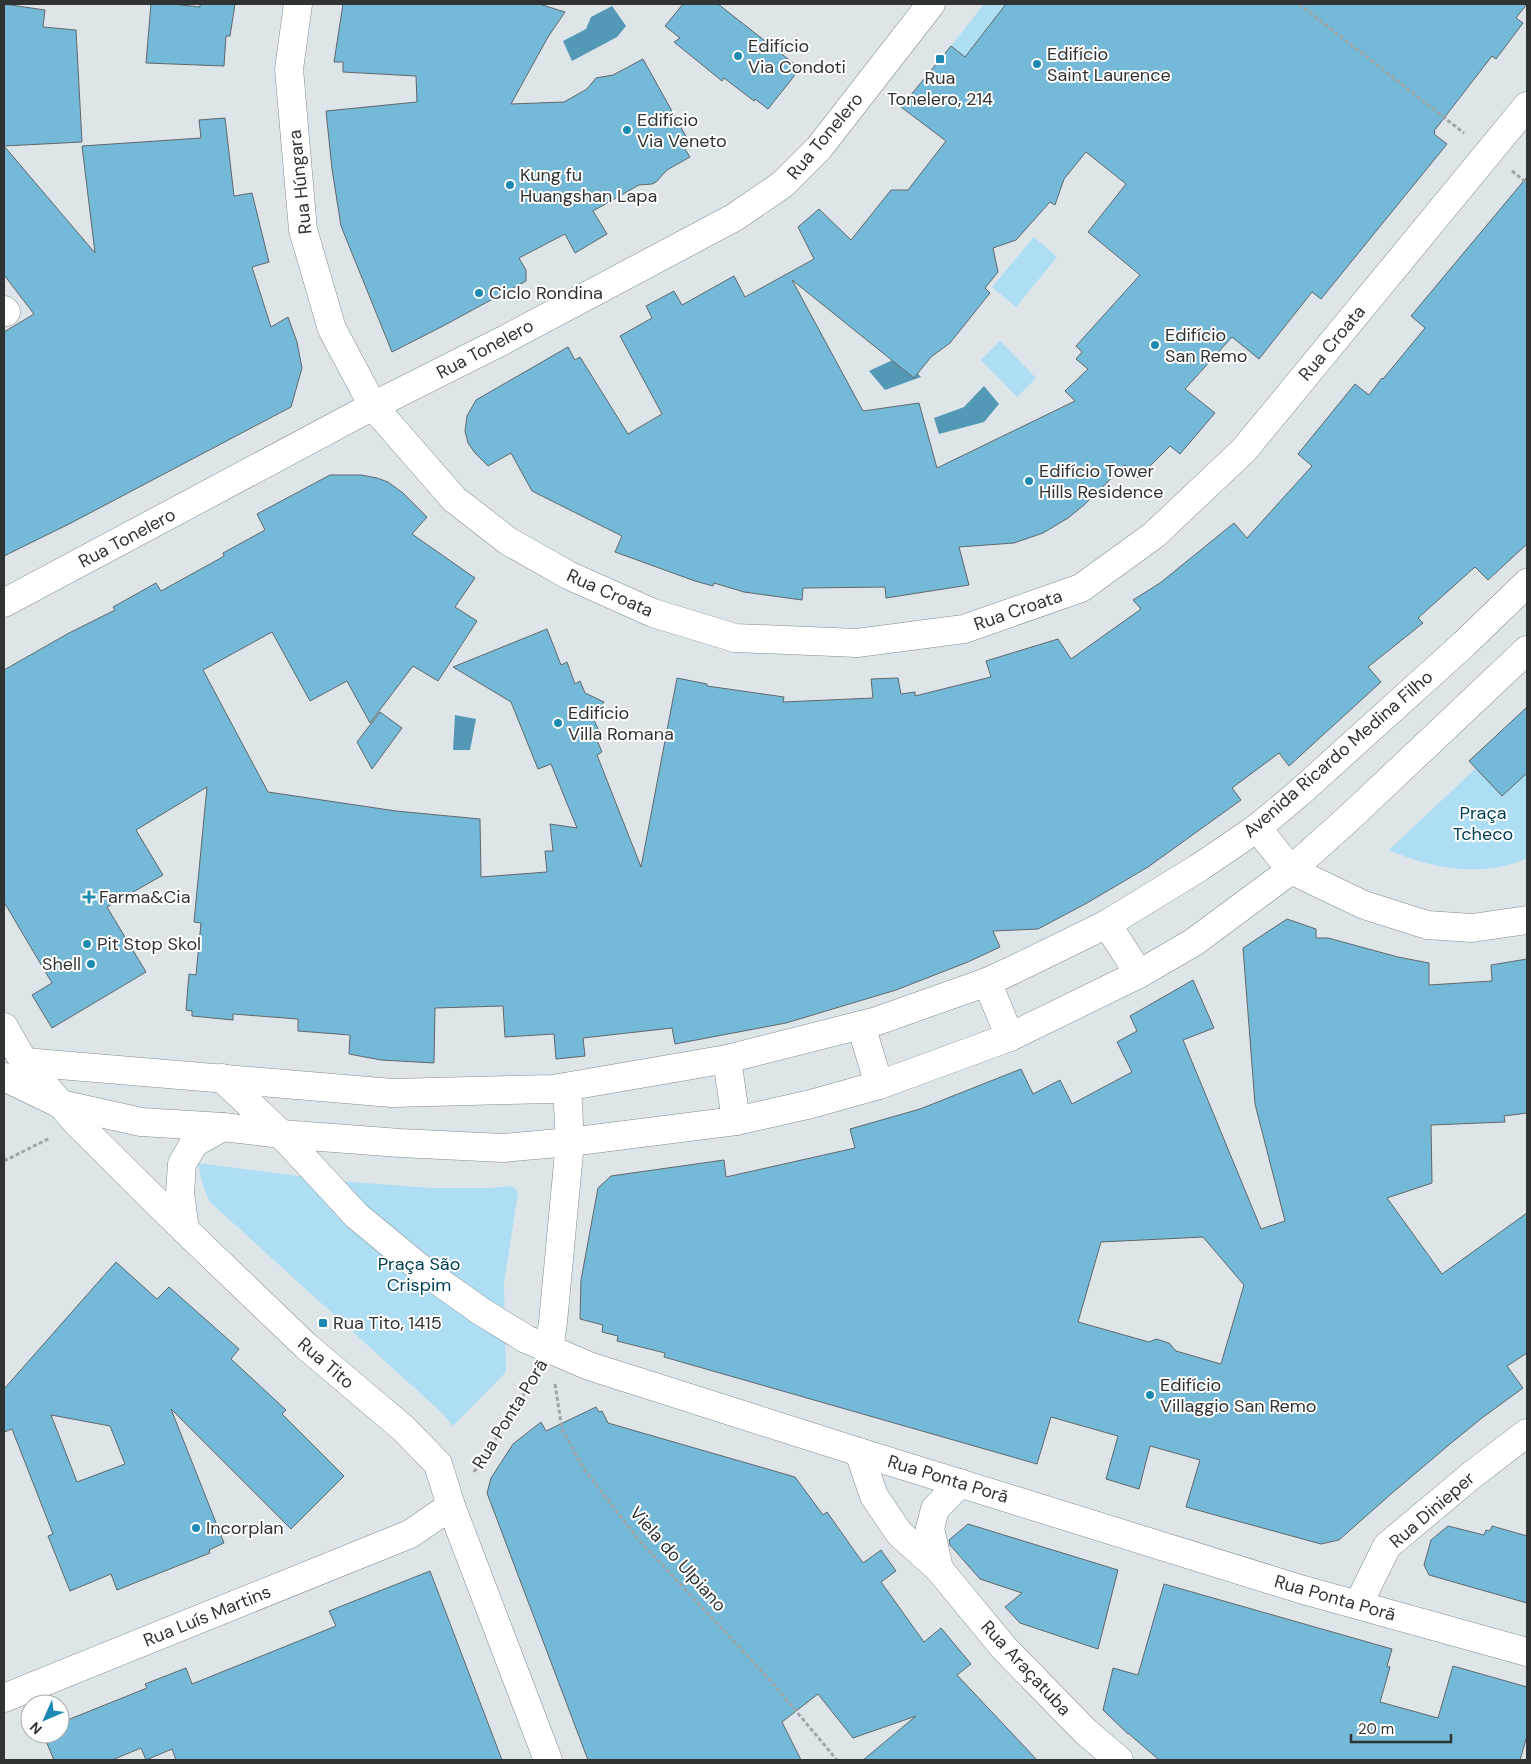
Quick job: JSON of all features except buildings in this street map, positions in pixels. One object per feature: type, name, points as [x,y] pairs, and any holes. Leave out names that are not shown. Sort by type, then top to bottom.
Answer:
[{"type":"street","name":"Rua Húngara","points":[[298,4],[289,69],[302,230],[332,329],[374,406]]},
{"type":"street","name":"Rua Tonelero","points":[[4,604],[374,406],[504,340],[735,217],[784,184],[819,148],[931,4]]},
{"type":"street","name":"Rua Croata","points":[[374,406],[454,498],[508,541],[568,575],[653,613],[734,638],[857,642],[964,629],[1081,588],[1154,535],[1244,450],[1527,106]]},
{"type":"street","name":"Avenida Ricardo Medina Filho","points":[[567,1087],[727,1059],[861,1025],[987,982],[1107,924],[1200,867],[1256,828],[1299,793],[1464,644],[1527,583]]},
{"type":"street","points":[[60,1104],[141,1122],[224,1127],[281,1134],[400,1143],[503,1148],[570,1142],[736,1120],[811,1104],[879,1085],[1010,1037],[1139,974],[1194,942],[1291,870],[1527,650]]},
{"type":"street","points":[[1256,828],[1291,870],[1364,905],[1427,925],[1472,928],[1527,920]]},
{"type":"street","points":[[1107,924],[1139,974]]},
{"type":"street","points":[[987,982],[1010,1037]]},
{"type":"street","points":[[861,1025],[879,1085]]},
{"type":"street","name":"Rua Tito","points":[[4,1027],[14,1070],[60,1104],[185,1230],[306,1346],[404,1429],[438,1464],[462,1533],[548,1760]]},
{"type":"street","points":[[727,1059],[736,1120]]},
{"type":"street","points":[[14,1070],[222,1078],[392,1093],[475,1092],[567,1087],[570,1142],[549,1349],[526,1339],[482,1312],[420,1268],[357,1216],[281,1134],[222,1078]]},
{"type":"street","points":[[185,1230],[180,1193],[182,1164],[194,1143],[224,1127]]},
{"type":"street","name":"Rua Ponta Porã","points":[[549,1349],[589,1366],[1291,1586],[1527,1652]]},
{"type":"street","name":"Rua Dinieper","points":[[1358,1605],[1387,1546],[1472,1474],[1527,1433]]},
{"type":"street","name":"Rua Araçatuba","points":[[859,1452],[874,1496],[899,1533],[939,1569],[1004,1648],[1086,1732],[1119,1760]]},
{"type":"street","name":"Rua Araçatuba","points":[[939,1569],[930,1528],[935,1509],[960,1483]]},
{"type":"street","name":"Rua Luís Martins","points":[[4,1698],[410,1534],[452,1506]]},
{"type":"street","name":"Rua Luís Martins","points":[[410,1534],[462,1533]]},
{"type":"path","points":[[1300,4],[1527,183]]},
{"type":"path","points":[[4,1161],[78,1124]]},
{"type":"path","name":"Rua Ponta Porã","points":[[452,1506],[515,1410],[549,1349]]},
{"type":"path","name":"Viela do Ulpiano","points":[[549,1349],[562,1429],[584,1468],[638,1539],[770,1680],[837,1760]]},
{"type":"green space","points":[[984,4],[1037,4],[1008,40],[972,62],[951,46]]},
{"type":"green space","points":[[1034,237],[1057,257],[1016,307],[992,287]]},
{"type":"green space","points":[[1000,341],[1036,378],[1017,397],[981,360]]},
{"type":"green space","name":"Praça Tcheco","points":[[1527,720],[1527,858],[1493,868],[1458,869],[1422,862],[1389,850]]},
{"type":"green space","name":"Praça São Crispim","points":[[198,1163],[338,1181],[431,1188],[492,1188],[510,1186],[516,1189],[518,1193],[504,1283],[506,1372],[453,1426],[442,1413],[210,1202],[203,1186]]},
{"type":"shaded area","points":[[612,6],[626,26],[617,37],[572,61],[563,41],[586,29],[591,17]]},
{"type":"shaded area","points":[[901,356],[921,377],[885,390],[869,371]]},
{"type":"shaded area","points":[[984,386],[999,404],[984,422],[939,434],[934,418],[964,407]]},
{"type":"shaded area","points":[[455,715],[476,719],[470,750],[453,750]]},
{"type":"place","name":"Edifício Via Condoti","points":[[738,56]]},
{"type":"place","name":"Rua Tonelero, 214","points":[[940,59]]},
{"type":"place","name":"Edifício Saint Laurence","points":[[1037,64]]},
{"type":"place","name":"Edifício Via Veneto","points":[[627,130]]},
{"type":"place","name":"Kung fu Huangshan Lapa","points":[[510,185]]},
{"type":"place","name":"Ciclo Rondina","points":[[479,293]]},
{"type":"place","name":"Edifício San Remo","points":[[1155,345]]},
{"type":"place","name":"Edifício Tower Hills Residence","points":[[1029,481]]},
{"type":"place","name":"Edifício Villa Romana","points":[[558,723]]},
{"type":"place","name":"Farma&Cia","points":[[89,897]]},
{"type":"place","name":"Pit Stop Skol","points":[[87,944]]},
{"type":"place","name":"Shell","points":[[91,964]]},
{"type":"place","name":"Rua Tito, 1415","points":[[323,1323]]},
{"type":"place","name":"Edifício Villaggio San Remo","points":[[1150,1395]]},
{"type":"place","name":"Incorplan","points":[[196,1528]]}]
